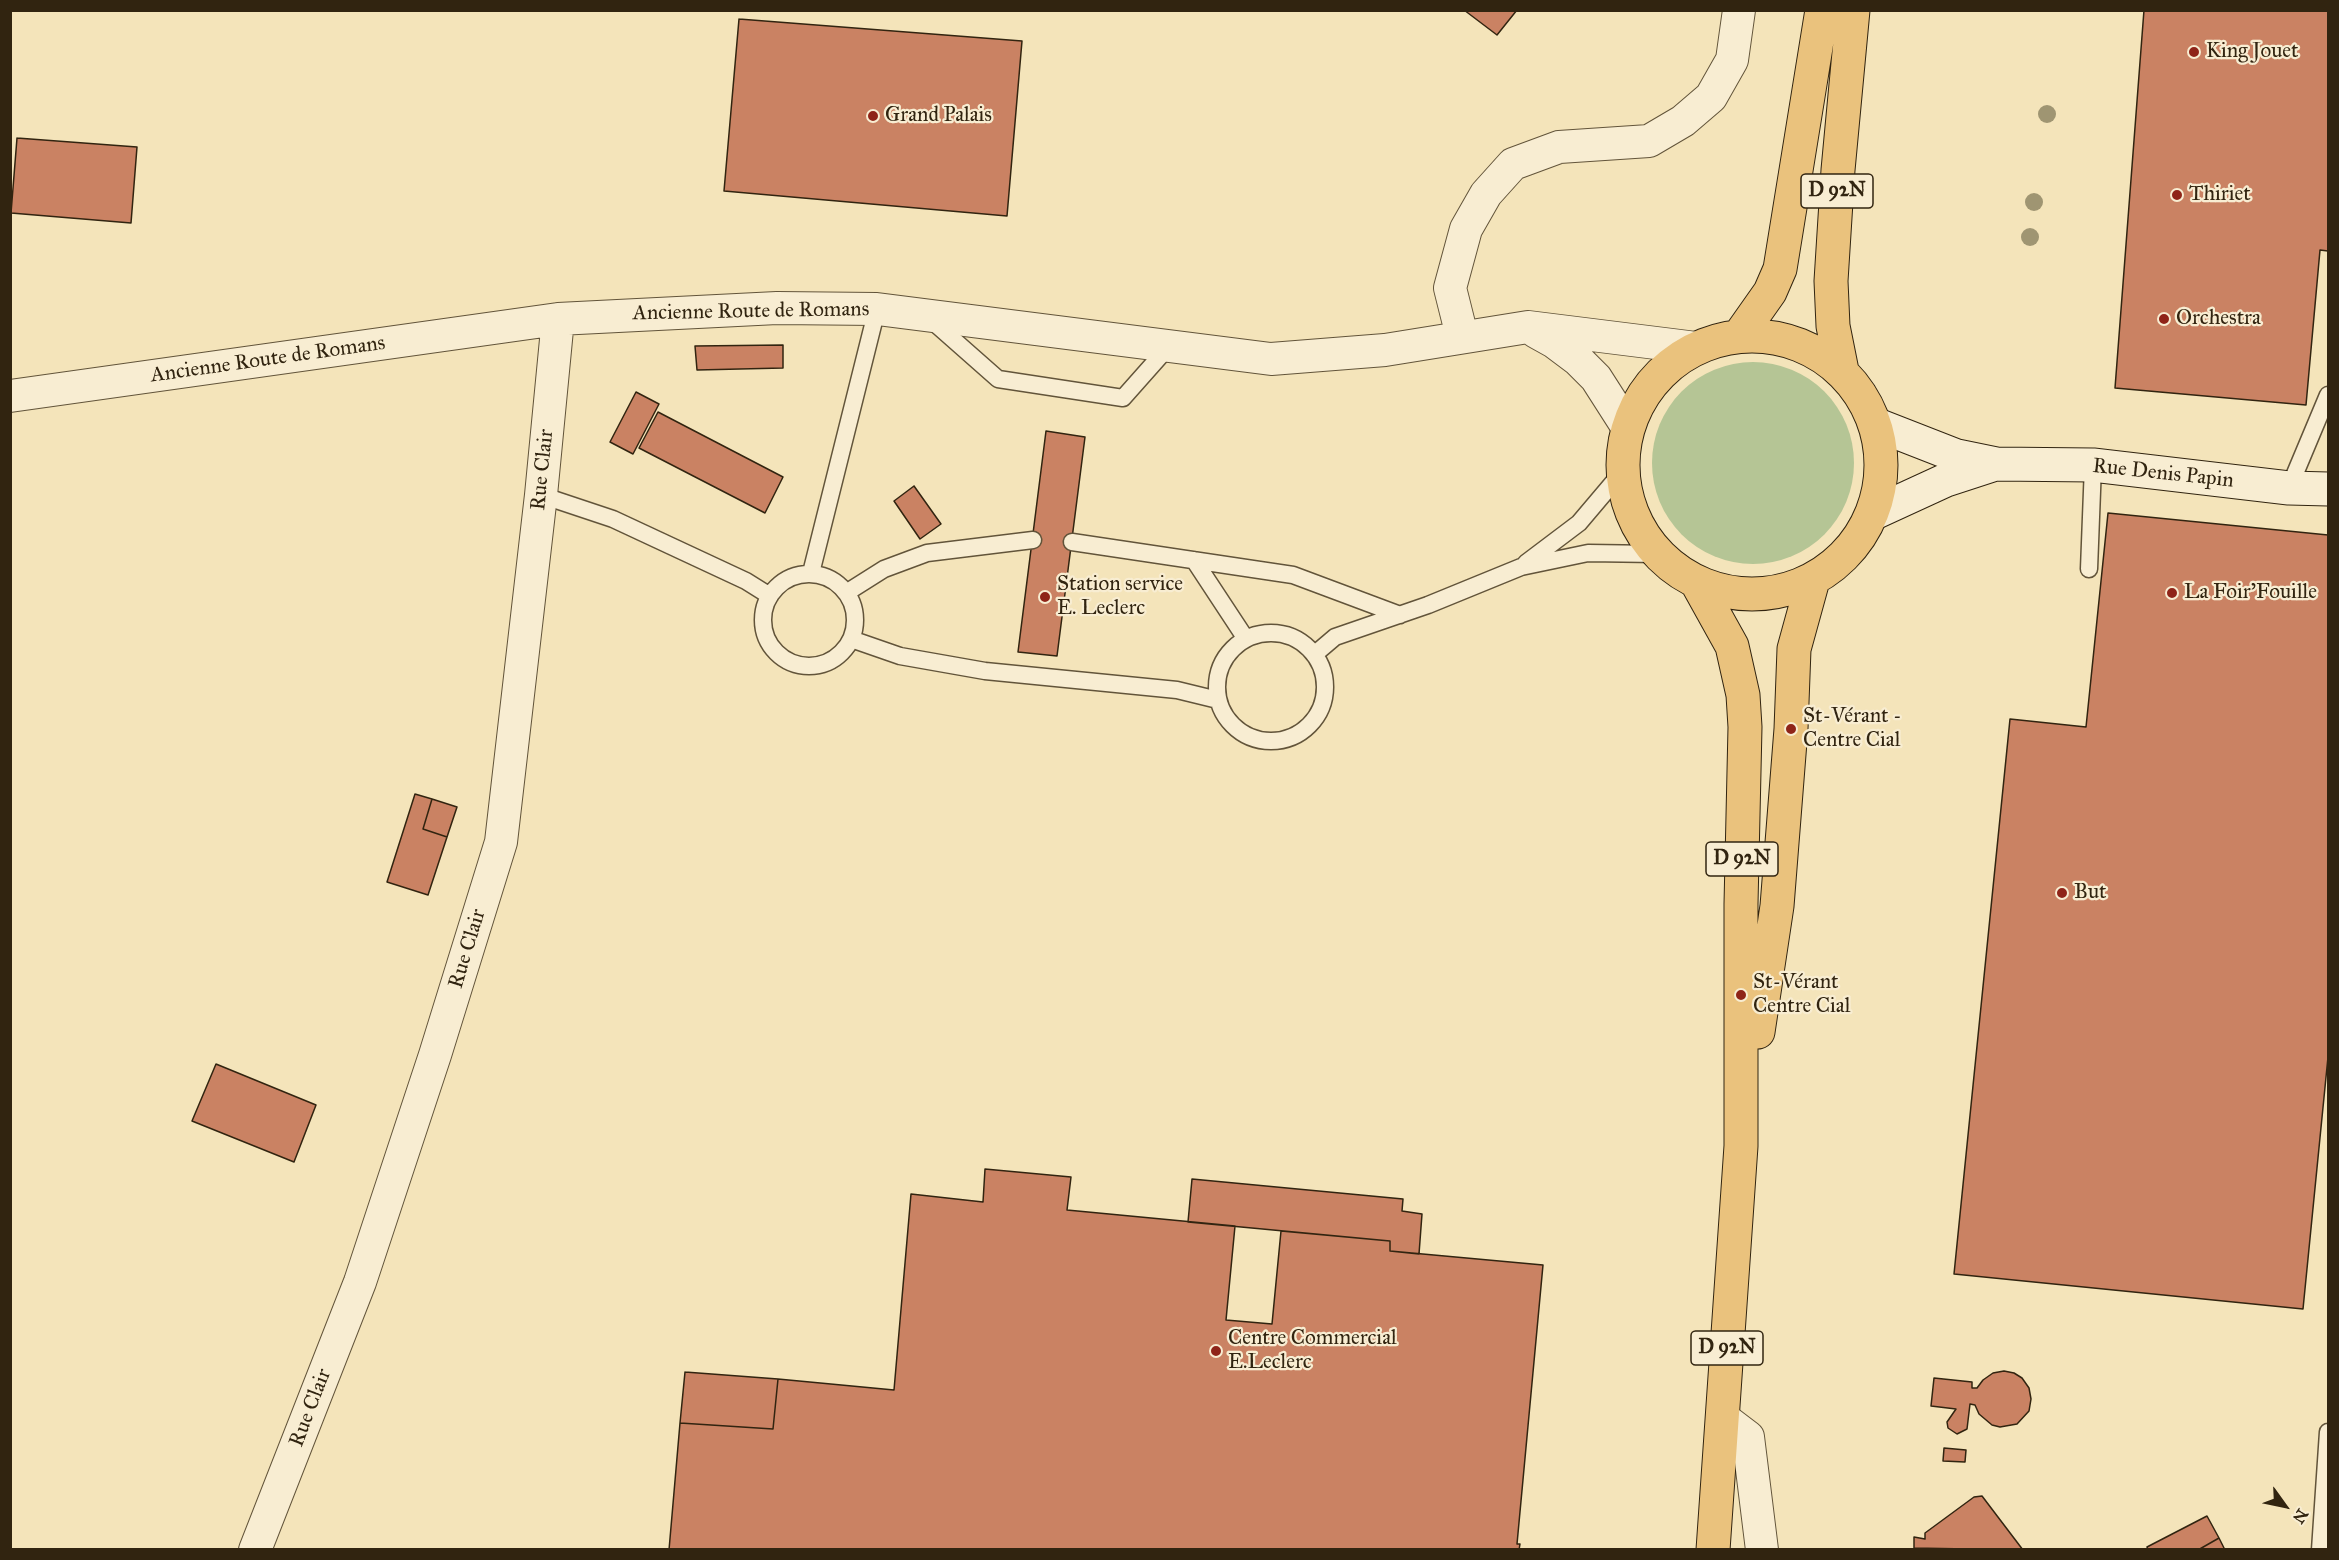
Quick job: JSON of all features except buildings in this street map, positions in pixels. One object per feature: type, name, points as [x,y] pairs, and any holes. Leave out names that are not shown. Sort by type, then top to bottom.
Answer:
[{"type":"main road","name":"D 92N","points":[[1738,336],[1770,292],[1780,269],[1822,10]]},
{"type":"main road","name":"D 92N","points":[[1842,370],[1833,326],[1831,281],[1838,170],[1853,10]]},
{"type":"main road","points":[[1738,336],[1776,337],[1811,349],[1842,370],[1856,386],[1867,404],[1875,424],[1882,454],[1881,484],[1872,514],[1858,541],[1838,563],[1813,580],[1775,593],[1735,594],[1697,583],[1676,570],[1657,554],[1639,529],[1628,501],[1623,471],[1628,428],[1643,395],[1666,368],[1696,348],[1717,340],[1738,336]]},
{"type":"main road","name":"D 92N","points":[[1741,1146],[1777,906],[1791,729],[1794,649],[1813,580]]},
{"type":"main road","name":"D 92N","points":[[1697,583],[1732,646],[1743,695],[1745,771],[1741,904],[1741,1146],[1713,1550]]},
{"type":"street","points":[[1462,336],[1450,288],[1466,229],[1486,194],[1513,164],[1559,147],[1649,141],[1683,121],[1711,97],[1732,60],[1739,10]]},
{"type":"street","name":"Ancienne Route de Romans","points":[[10,396],[558,319],[777,308],[877,309],[1271,359],[1385,350],[1528,327],[1696,348]]},
{"type":"street","name":"Rue Clair","points":[[255,1550],[360,1282],[435,1056],[501,842],[542,495],[558,319]]},
{"type":"street","points":[[1528,327],[1554,342],[1596,378],[1628,428]]},
{"type":"street","points":[[1875,424],[1958,456],[1996,464]]},
{"type":"street","points":[[1872,514],[1946,480],[1996,464]]},
{"type":"street","name":"Rue Denis Papin","points":[[1996,464],[2093,465],[2289,488],[2328,489]]},
{"type":"street","points":[[1723,1418],[1748,1437],[1762,1550]]},
{"type":"lane","points":[[811,573],[877,309]]},
{"type":"lane","points":[[924,315],[998,379],[1123,398],[1170,345]]},
{"type":"lane","points":[[2289,488],[2328,395]]},
{"type":"lane","points":[[2089,569],[2093,465]]},
{"type":"lane","points":[[1521,567],[1579,523],[1623,471]]},
{"type":"lane","points":[[542,495],[613,519],[746,581],[770,596]]},
{"type":"lane","points":[[846,593],[884,569],[927,553],[1033,540]]},
{"type":"lane","points":[[1071,543],[1293,575],[1400,615]]},
{"type":"lane","points":[[1315,654],[1335,637],[1400,615],[1521,567],[1588,553],[1657,554]]},
{"type":"lane","points":[[1194,560],[1246,639]]},
{"type":"lane","points":[[811,573],[828,578],[843,588],[846,593],[852,603],[855,621],[851,639],[840,654],[825,663],[801,666],[790,662],[775,651],[765,636],[763,618],[767,600],[777,585],[793,576],[811,573]]},
{"type":"lane","points":[[1280,633],[1299,640],[1315,654],[1324,674],[1325,695],[1317,715],[1303,731],[1284,740],[1267,741],[1243,734],[1227,719],[1218,700],[1217,679],[1224,658],[1239,643],[1258,634],[1280,633]]},
{"type":"lane","points":[[851,639],[900,656],[975,670],[1177,690],[1218,700]]},
{"type":"lane","points":[[2320,1550],[2328,1432]]},
{"type":"green space","points":[[1743,362],[1763,362],[1782,366],[1801,374],[1831,399],[1842,415],[1850,434],[1854,463],[1850,492],[1842,511],[1817,541],[1801,552],[1782,560],[1763,564],[1743,564],[1724,560],[1705,552],[1675,527],[1664,511],[1656,492],[1652,473],[1652,453],[1656,434],[1664,415],[1689,385],[1705,374],[1724,366]]},
{"type":"place","name":"King Jouet","points":[[2194,52]]},
{"type":"place","name":"Grand Palais","points":[[873,116]]},
{"type":"place","name":"Thiriet","points":[[2177,195]]},
{"type":"place","name":"Orchestra","points":[[2164,319]]},
{"type":"place","name":"La Foir'Fouille","points":[[2172,593]]},
{"type":"place","name":"Station service E. Leclerc","points":[[1045,597]]},
{"type":"place","name":"St-Vérant - Centre Cial","points":[[1791,729]]},
{"type":"place","name":"But","points":[[2062,893]]},
{"type":"place","name":"St-Vérant Centre Cial","points":[[1741,995]]},
{"type":"place","name":"Centre Commercial E.Leclerc","points":[[1216,1351]]}]
